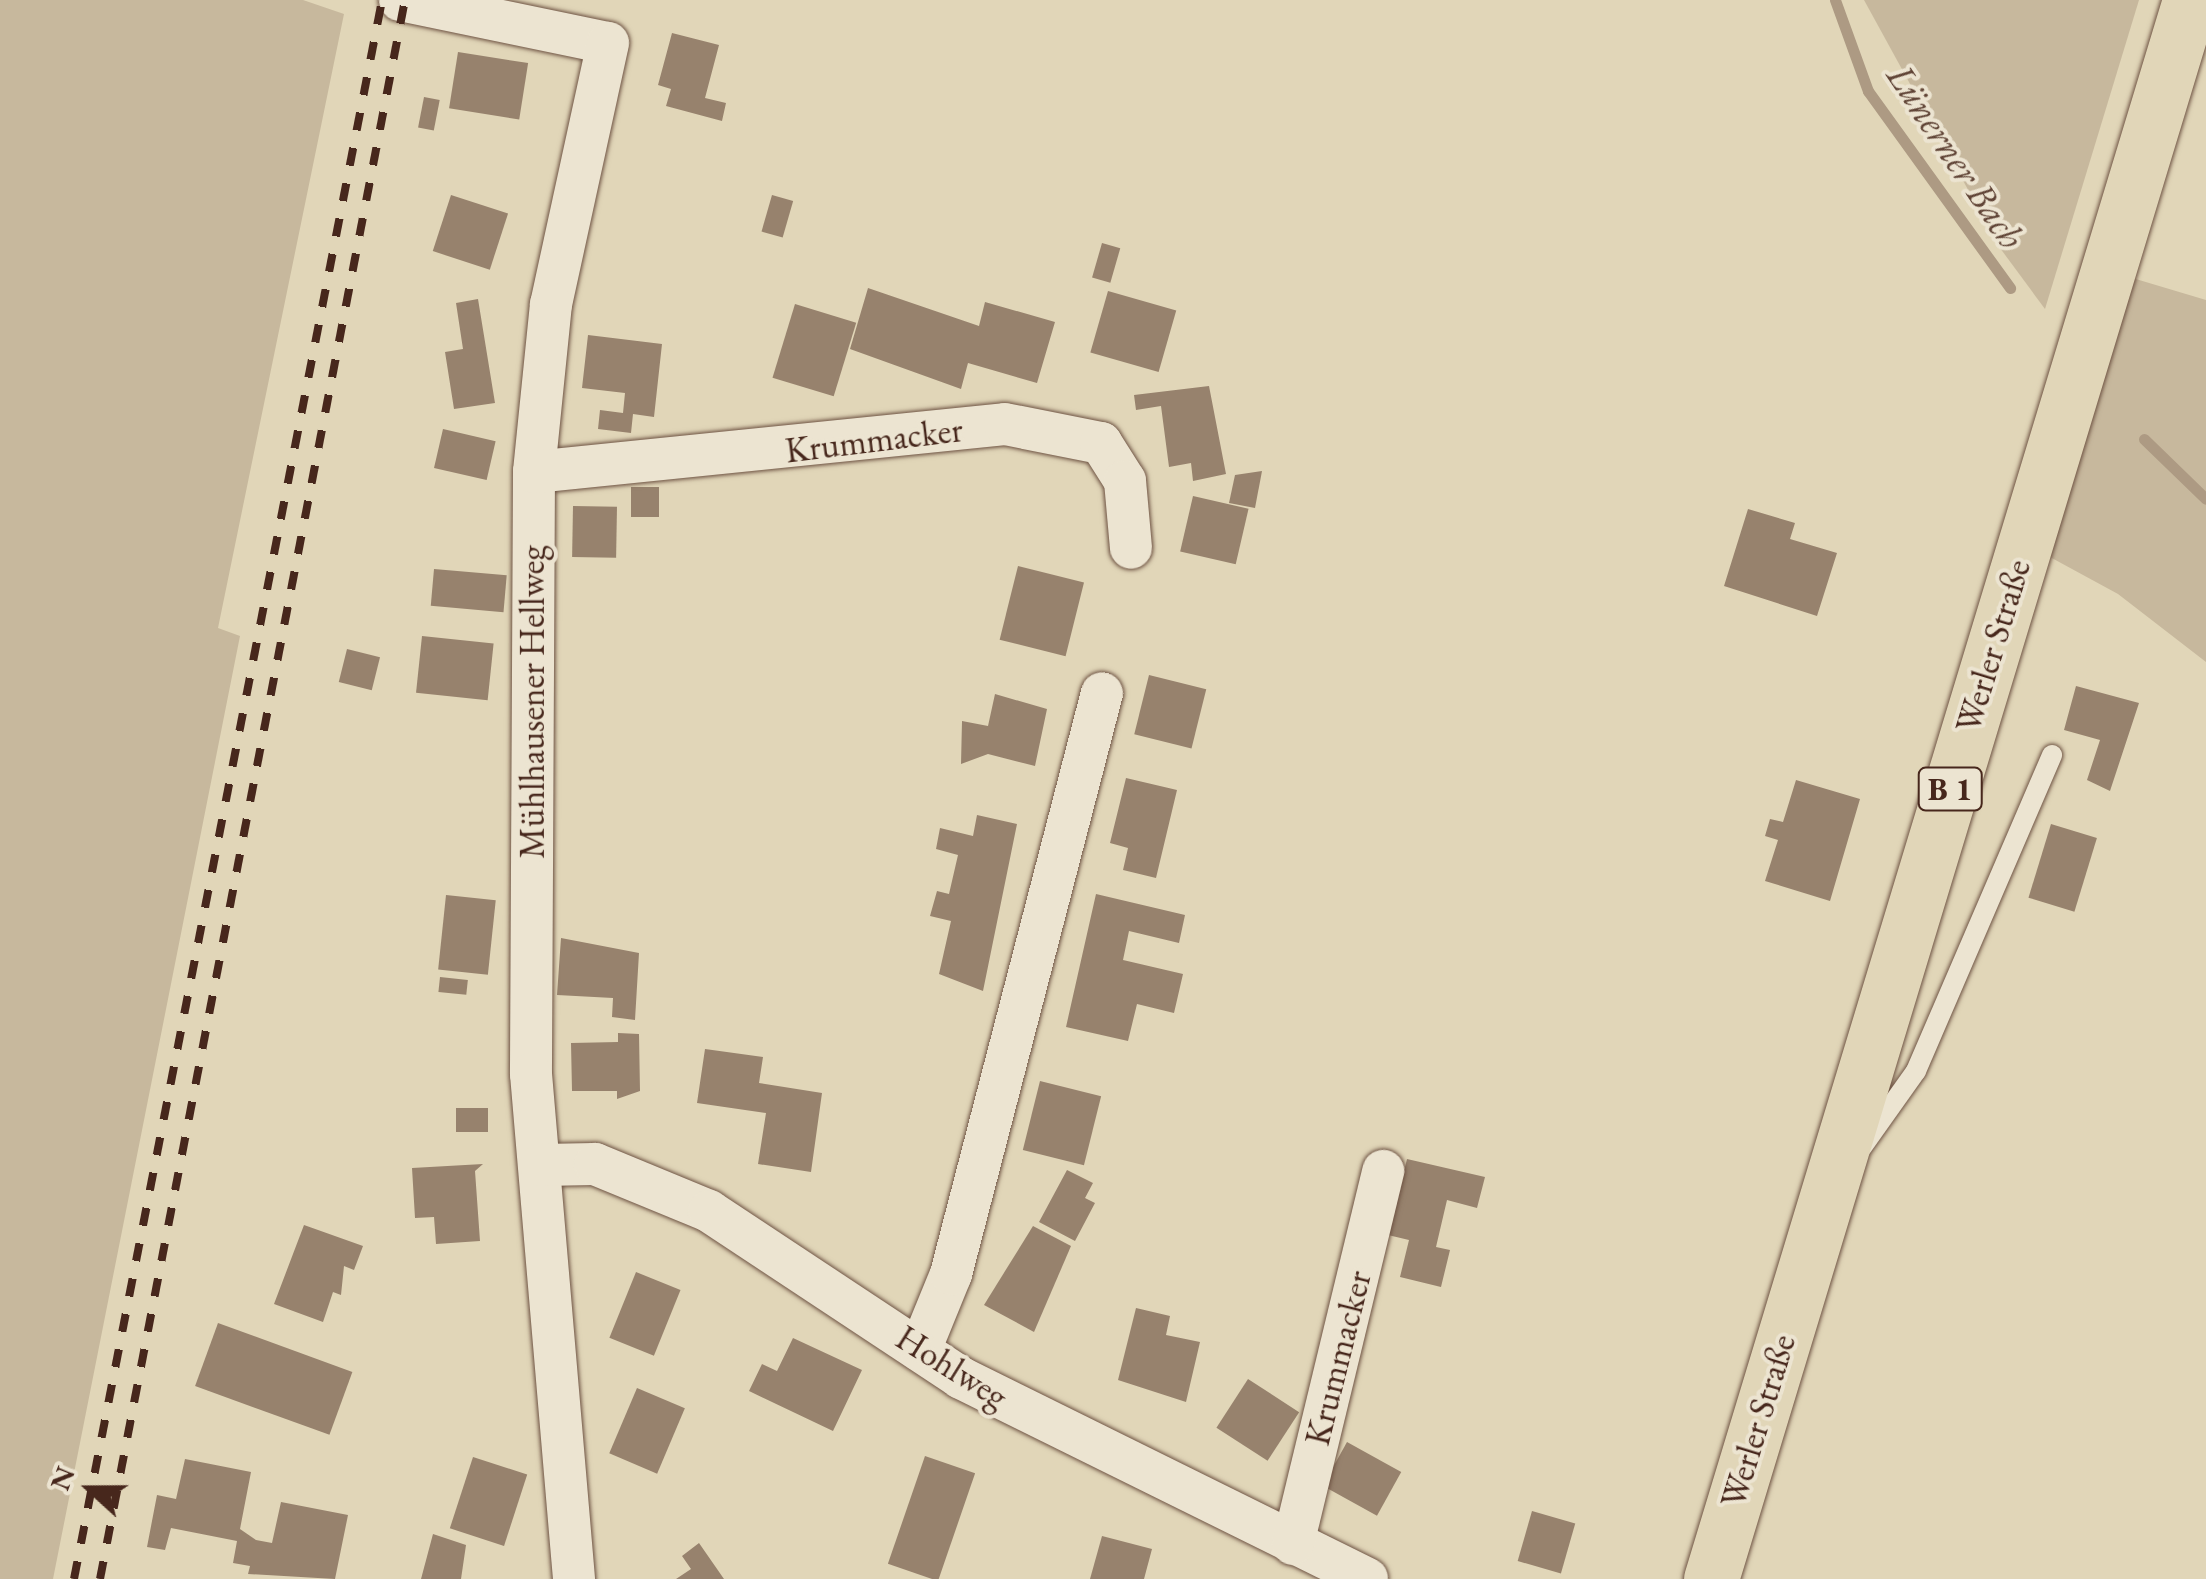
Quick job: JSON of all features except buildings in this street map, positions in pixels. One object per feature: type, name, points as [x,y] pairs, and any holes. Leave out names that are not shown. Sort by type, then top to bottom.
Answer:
[{"type":"main road","name":"Werler Straße","points":[[1711,1579],[2190,0]]},
{"type":"street","name":"Mühlhausener Hellweg","points":[[400,0],[608,43],[551,304],[534,472],[531,1055],[574,1579]]},
{"type":"street","name":"Krummacker","points":[[534,472],[1005,424],[1102,443],[1125,481],[1132,548]]},
{"type":"street","points":[[920,1350],[951,1274],[1102,693]]},
{"type":"street","name":"Hohlweg","points":[[541,1164],[595,1164],[710,1210],[920,1350],[1014,1407],[1368,1579]]},
{"type":"street","name":"Krummacker","points":[[1292,1544],[1383,1171]]},
{"type":"lane","points":[[1825,1198],[1916,1071],[2052,755]]},
{"type":"shaded area","points":[[0,0],[303,0],[344,14],[218,628],[240,636],[53,1579],[0,1579]]},
{"type":"shaded area","points":[[1864,0],[2139,0],[2045,309],[2000,248]]},
{"type":"shaded area","points":[[2109,271],[2206,300],[2206,662],[2118,594],[2024,543]]},
{"type":"waterway","name":"Lünerner Bach","points":[[1835,0],[1868,91],[2010,288]]},
{"type":"waterway","name":"Lünerner Bach","points":[[2144,439],[2206,499]]},
{"type":"railway","points":[[74,1579],[382,0]]},
{"type":"railway","points":[[100,1579],[405,0]]}]
